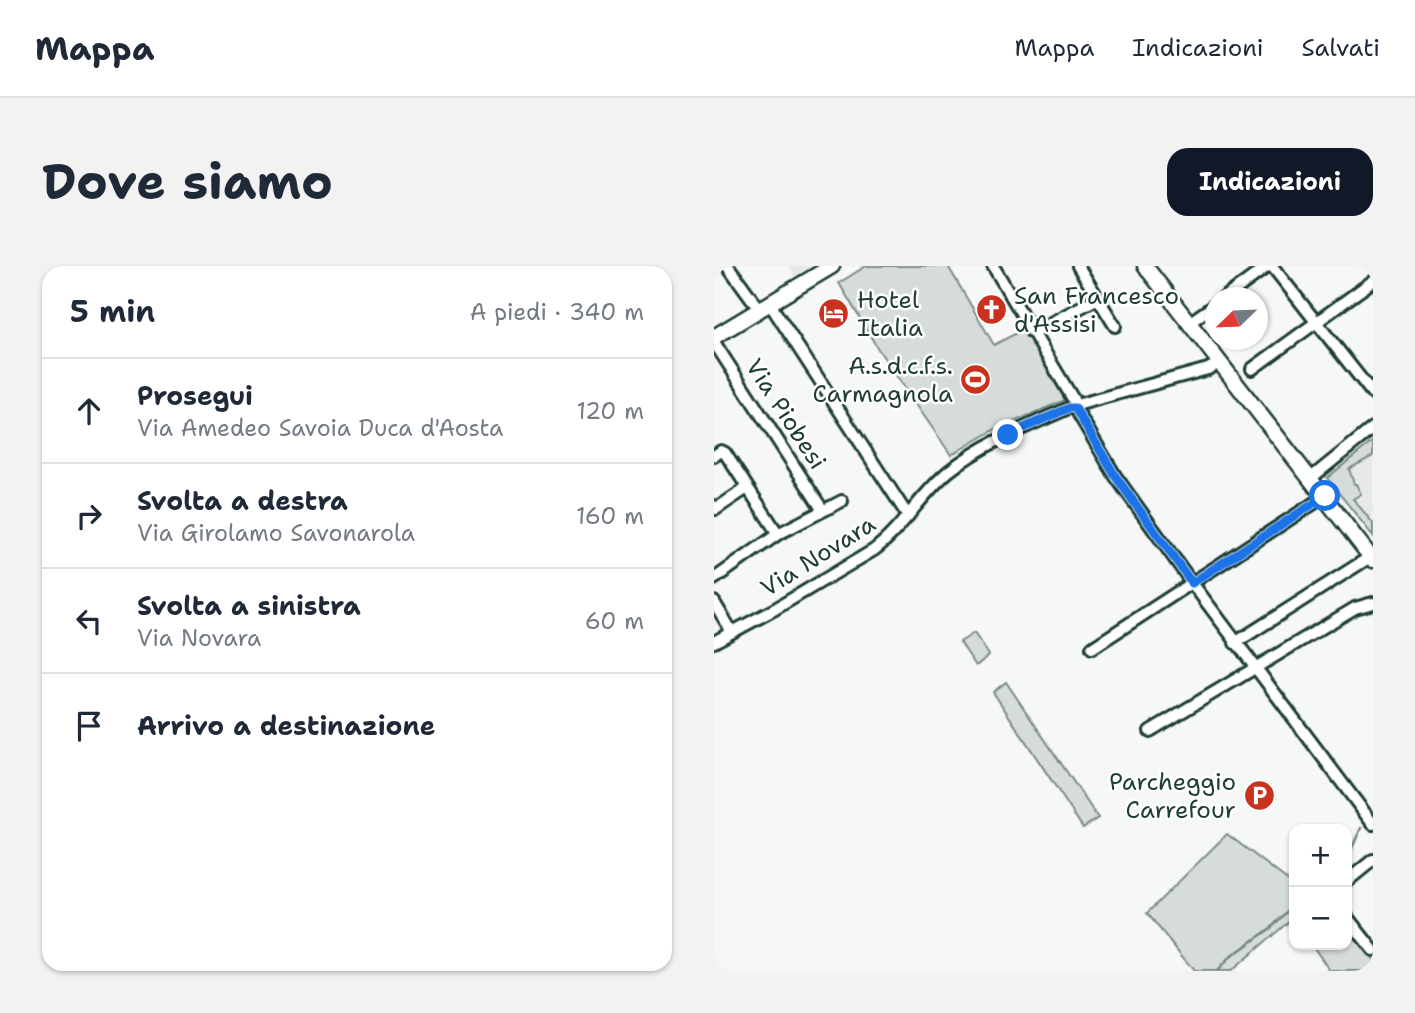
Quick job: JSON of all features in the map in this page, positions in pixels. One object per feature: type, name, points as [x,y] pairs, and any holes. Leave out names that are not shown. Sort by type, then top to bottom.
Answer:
[{"type":"main road","points":[[714,339],[832,266]]},
{"type":"main road","points":[[1145,266],[1372,558]]},
{"type":"street","points":[[729,266],[765,307],[908,516]]},
{"type":"street","points":[[993,266],[1073,399],[1075,408],[1116,477],[1235,643],[1373,824]]},
{"type":"street","points":[[1078,266],[1115,326]]},
{"type":"street","points":[[1240,287],[1270,266],[1373,394]]},
{"type":"street","points":[[1252,369],[1373,281]]},
{"type":"street","points":[[1032,333],[1098,298]]},
{"type":"street","points":[[1189,323],[1205,311]]},
{"type":"street","name":"Via Piobesi","points":[[714,339],[822,509]]},
{"type":"street","name":"Via Novara","points":[[718,640],[874,550],[889,538],[949,471],[1008,435],[1080,404],[1208,369],[1220,363]]},
{"type":"street","points":[[1311,478],[1373,428]]},
{"type":"street","points":[[714,456],[725,453],[778,534]]},
{"type":"street","points":[[715,508],[747,488]]},
{"type":"street","points":[[1092,648],[1325,496]]},
{"type":"street","points":[[714,579],[778,534],[842,501]]},
{"type":"street","points":[[1235,643],[1372,558]]},
{"type":"street","points":[[714,602],[733,632]]},
{"type":"street","points":[[1150,731],[1355,608],[1373,603]]},
{"type":"street","points":[[714,627],[718,640]]},
{"type":"street","points":[[1352,877],[1373,860]]},
{"type":"street","points":[[1352,923],[1373,950]]},
{"type":"shaded area","points":[[789,266],[820,266],[796,280]]},
{"type":"shaded area","name":"A.s.d.c.f.s. Carmagnola","points":[[866,266],[948,266],[994,345],[1024,329],[1065,400],[994,430],[951,455],[878,349],[839,283]]},
{"type":"shaded area","points":[[1373,439],[1373,523],[1353,499],[1344,503],[1324,478]]},
{"type":"shaded area","points":[[1373,441],[1373,456],[1349,469],[1361,494],[1353,499],[1373,523],[1373,536],[1327,478]]},
{"type":"shaded area","points":[[974,633],[989,655],[976,666],[960,642]]},
{"type":"shaded area","points":[[1006,682],[1098,818],[1083,828],[993,692]]},
{"type":"shaded area","points":[[1227,834],[1289,881],[1289,921],[1231,971],[1194,971],[1147,913]]},
{"type":"shaded area","points":[[1352,931],[1373,956],[1373,966],[1366,971],[1330,971],[1315,950],[1352,950]]},
{"type":"waterway","points":[[1352,848],[1361,828]]},
{"type":"waterway","points":[[1217,971],[1230,957],[1271,928],[1289,909]]},
{"type":"place","name":"San Francesco d'Assisi","points":[[991,310]]},
{"type":"place","name":"Hotel Italia","points":[[834,314]]},
{"type":"place","name":"A.s.d.c.f.s. Carmagnola","points":[[976,380]]},
{"type":"place","name":"Parcheggio Carrefour","points":[[1259,796]]},
{"type":"route","points":[[1008,435],[1069,408],[1075,408],[1116,477],[1192,583],[1325,496]]}]
